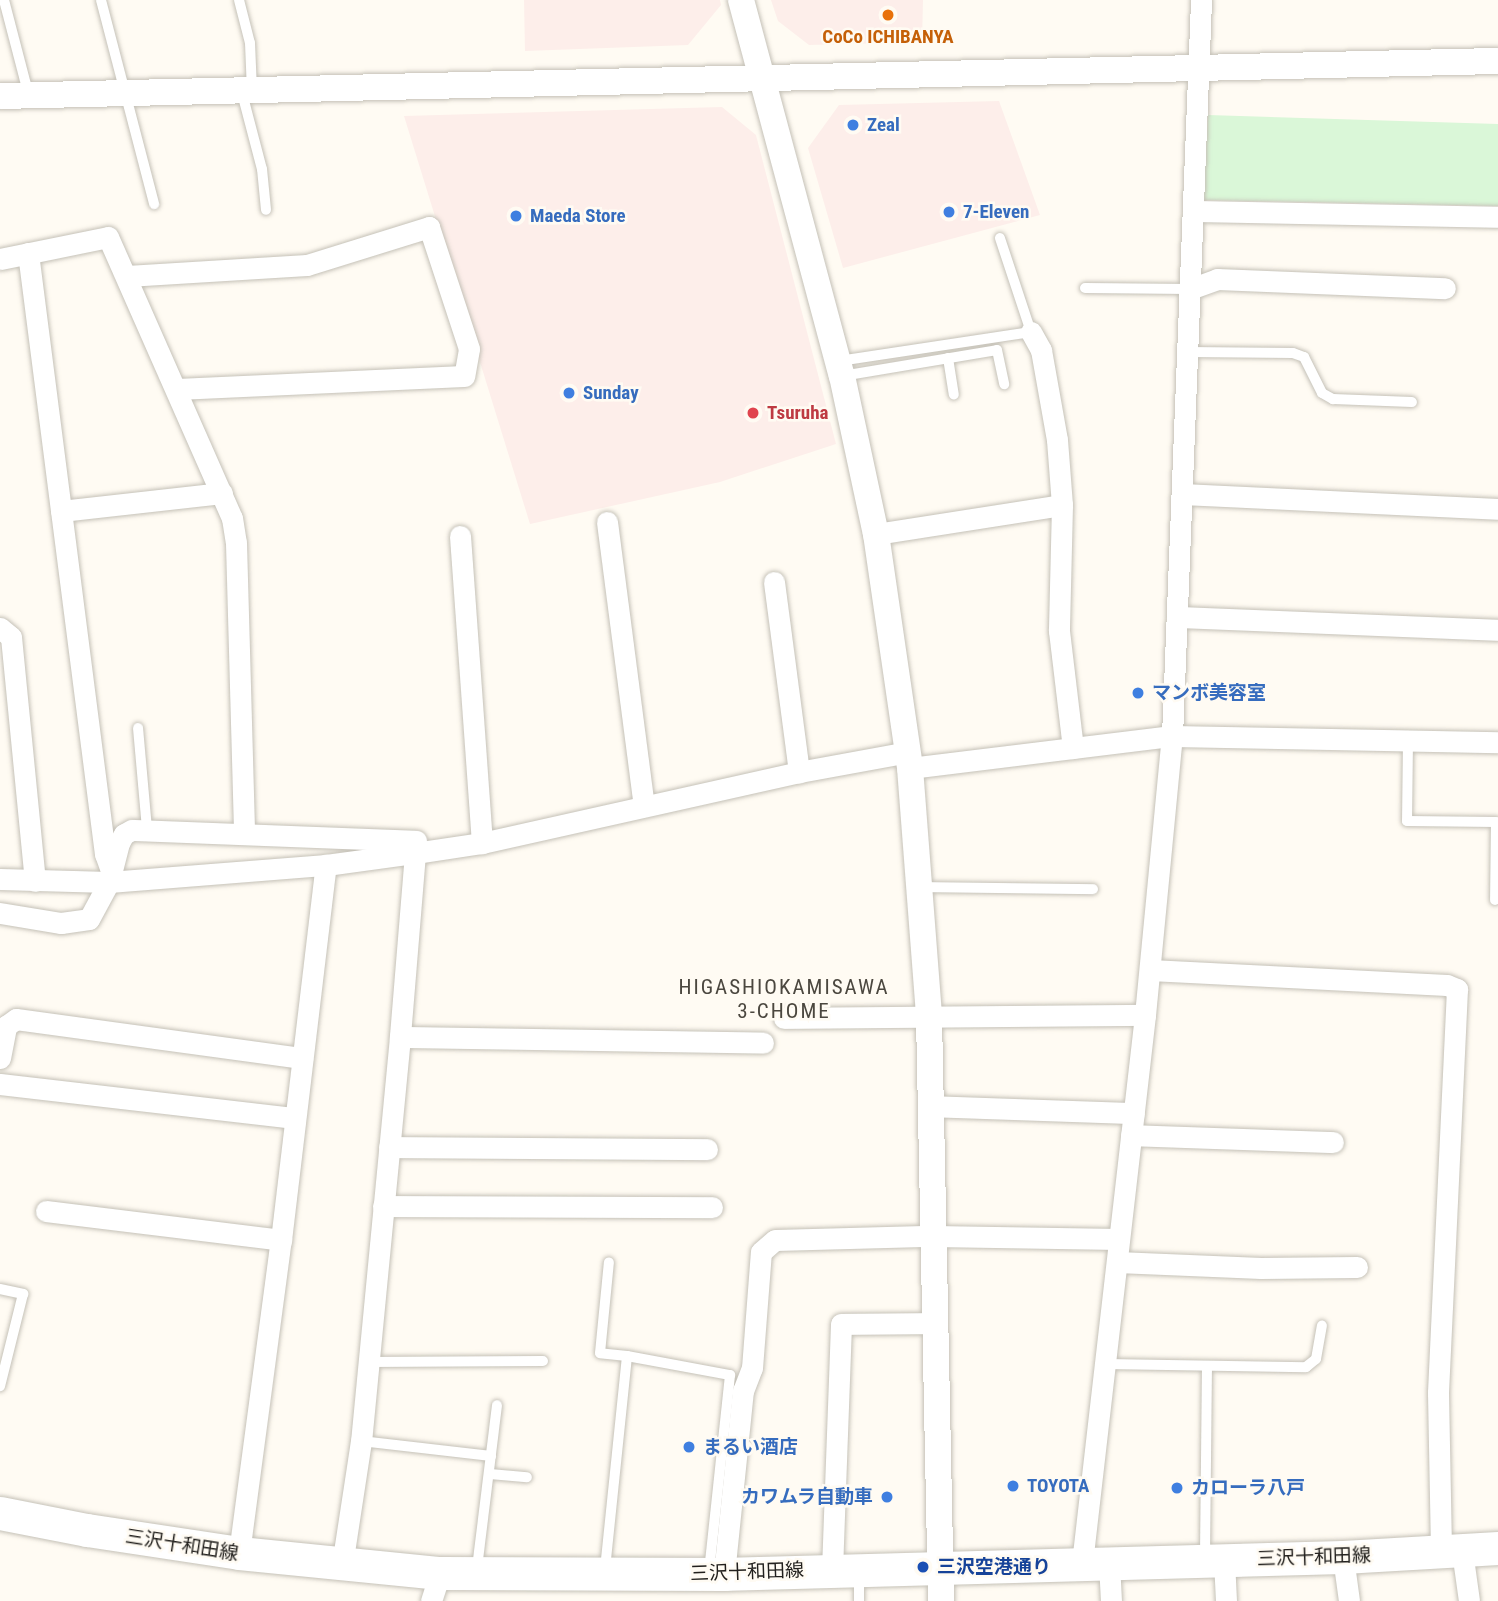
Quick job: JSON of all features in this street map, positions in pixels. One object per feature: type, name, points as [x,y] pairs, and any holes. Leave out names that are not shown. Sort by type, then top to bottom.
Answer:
[{"type":"main road","name":"三沢十和田線","points":[[0,1513],[87,1530],[239,1553],[342,1565],[436,1587],[476,1574],[716,1574],[850,1580],[939,1567],[1343,1557],[1498,1548]]},
{"type":"street","points":[[741,0],[841,369],[876,534],[909,760],[929,1017],[941,1601]]},
{"type":"street","points":[[1111,1601],[1096,1563],[1106,1364],[1150,970],[1172,736],[1201,0]]},
{"type":"street","points":[[0,96],[761,76],[1498,61]]},
{"type":"street","points":[[1194,211],[1498,217]]},
{"type":"street","points":[[127,276],[307,265],[429,227],[469,349],[464,376],[176,389]]},
{"type":"street","points":[[0,259],[108,237],[222,493],[232,518],[236,543],[244,835]]},
{"type":"street","points":[[28,253],[104,855],[109,875]]},
{"type":"street","points":[[1190,289],[1217,279],[1445,288]]},
{"type":"street","points":[[1031,332],[1041,350],[1055,427],[1062,505],[1059,631],[1073,748]]},
{"type":"street","points":[[61,511],[222,493]]},
{"type":"street","points":[[1182,494],[1498,509]]},
{"type":"street","points":[[876,534],[1062,505]]},
{"type":"street","points":[[607,522],[645,806]]},
{"type":"street","points":[[460,536],[482,843]]},
{"type":"street","points":[[774,582],[799,772]]},
{"type":"street","points":[[1177,617],[1498,630]]},
{"type":"street","points":[[0,628],[11,637],[35,881]]},
{"type":"street","points":[[0,879],[35,881],[326,864],[415,853],[482,843],[799,772],[909,760],[1073,748],[1172,736],[1498,742]]},
{"type":"street","points":[[0,913],[61,923],[89,919],[124,834],[147,829],[416,841],[361,1441],[342,1565]]},
{"type":"street","points":[[239,1553],[281,1240],[326,864]]},
{"type":"street","points":[[1150,970],[1447,985],[1457,989],[1438,1393],[1452,1551],[1469,1601]]},
{"type":"street","points":[[784,1018],[1145,1015]]},
{"type":"street","points":[[0,1058],[6,1026],[16,1019],[302,1058]]},
{"type":"street","points":[[400,1037],[763,1043]]},
{"type":"street","points":[[0,1084],[295,1118]]},
{"type":"street","points":[[930,1106],[1134,1113]]},
{"type":"street","points":[[1131,1135],[1333,1142]]},
{"type":"street","points":[[389,1147],[707,1149]]},
{"type":"street","points":[[383,1206],[712,1207]]},
{"type":"street","points":[[46,1210],[281,1240]]},
{"type":"street","points":[[716,1574],[743,1391],[752,1368],[761,1252],[775,1240],[933,1236],[1119,1239]]},
{"type":"street","points":[[1116,1262],[1261,1268],[1357,1267]]},
{"type":"street","points":[[850,1580],[841,1324],[934,1323]]},
{"type":"street","points":[[1343,1557],[1349,1601]]},
{"type":"street","points":[[1214,1560],[1226,1601]]},
{"type":"lane","points":[[4,0],[29,96]]},
{"type":"lane","points":[[101,0],[154,204]]},
{"type":"lane","points":[[239,0],[250,43],[247,90],[262,169],[266,210]]},
{"type":"lane","points":[[841,369],[1031,332],[1000,237]]},
{"type":"lane","points":[[1085,288],[1190,289]]},
{"type":"lane","points":[[841,369],[997,350],[1004,384]]},
{"type":"lane","points":[[1188,352],[1293,353],[1304,357],[1322,393],[1333,399],[1412,402]]},
{"type":"lane","points":[[948,358],[954,395]]},
{"type":"lane","points":[[138,728],[147,829]]},
{"type":"lane","points":[[1408,741],[1407,821],[1496,822],[1495,900]]},
{"type":"lane","points":[[919,887],[1093,889]]},
{"type":"lane","points":[[609,1262],[600,1353],[730,1375],[716,1574]]},
{"type":"lane","points":[[0,1289],[23,1294],[0,1386]]},
{"type":"lane","points":[[1106,1364],[1306,1367],[1316,1359],[1322,1326]]},
{"type":"lane","points":[[604,1575],[622,1431],[627,1356]]},
{"type":"lane","points":[[368,1362],[543,1361]]},
{"type":"lane","points":[[1207,1366],[1214,1560]]},
{"type":"lane","points":[[476,1574],[497,1405]]},
{"type":"lane","points":[[361,1441],[491,1456]]},
{"type":"lane","points":[[490,1474],[527,1478]]},
{"type":"shaded area","points":[[524,0],[720,0],[721,5],[688,45],[525,51]]},
{"type":"shaded area","points":[[771,0],[923,0],[922,42],[809,45],[778,21]]},
{"type":"shaded area","points":[[999,101],[1040,215],[843,268],[808,148],[839,105]]},
{"type":"shaded area","points":[[722,107],[756,135],[836,444],[720,482],[530,524],[404,116]]},
{"type":"green space","points":[[1208,115],[1498,124],[1498,206],[1203,200]]},
{"type":"place","name":"CoCo ICHIBANYA","points":[[888,15]]},
{"type":"place","name":"Zeal","points":[[853,125]]},
{"type":"place","name":"7-Eleven","points":[[949,212]]},
{"type":"place","name":"Maeda Store","points":[[516,216]]},
{"type":"place","name":"Sunday","points":[[569,393]]},
{"type":"place","name":"Tsuruha","points":[[753,413]]},
{"type":"place","name":"マンボ美容室","points":[[1138,693]]},
{"type":"place","name":"まるい酒店","points":[[689,1447]]},
{"type":"place","name":"TOYOTA","points":[[1013,1486]]},
{"type":"place","name":"カローラ八戸","points":[[1177,1488]]},
{"type":"place","name":"カワムラ自動車","points":[[887,1497]]},
{"type":"place","name":"三沢空港通り","points":[[923,1567]]},
{"type":"district","name":"HIGASHIOKAMISAWA 3-CHOME","points":[[784,999]]}]
